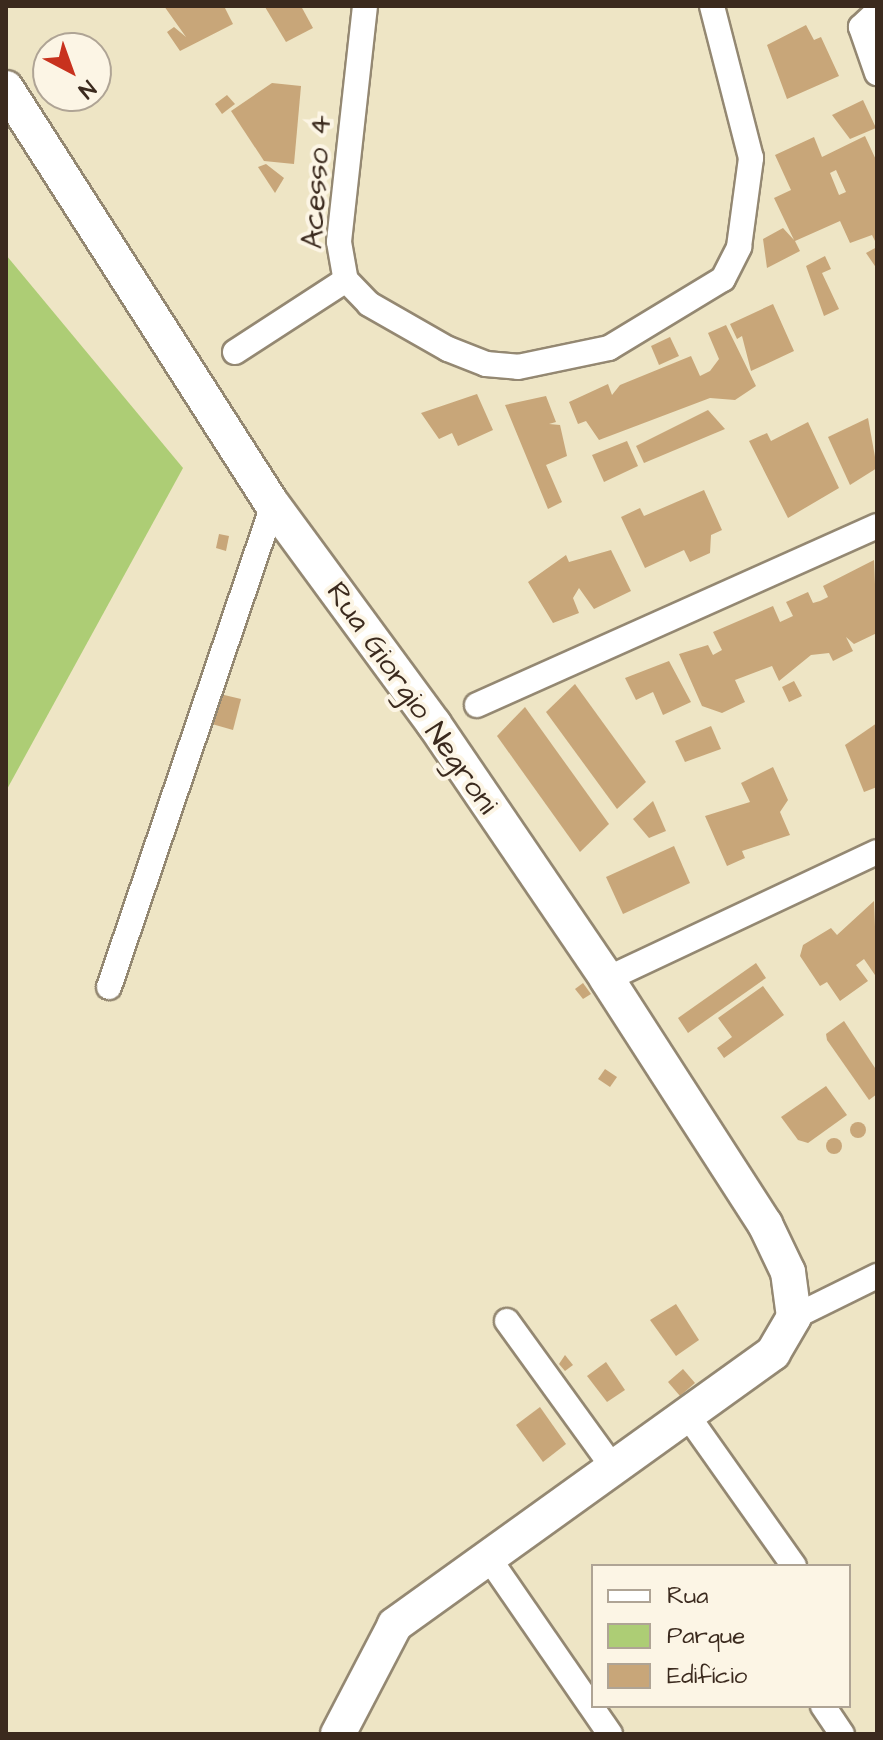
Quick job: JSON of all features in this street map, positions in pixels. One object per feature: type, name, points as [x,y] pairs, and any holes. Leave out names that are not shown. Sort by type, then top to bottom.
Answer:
[{"type":"street","name":"Acesso 4","points":[[365,6],[339,242],[346,280],[369,304],[448,349],[502,366],[609,348],[693,304],[723,279],[739,247],[751,158],[712,6]]},
{"type":"street","points":[[877,12],[861,27],[877,73]]},
{"type":"street","name":"Rua Giorgio Negroni","points":[[6,88],[273,505],[434,724],[607,979],[765,1224],[788,1272],[794,1317]]},
{"type":"street","points":[[235,352],[346,280]]},
{"type":"street","points":[[109,987],[273,505]]},
{"type":"street","points":[[477,705],[877,526]]},
{"type":"street","points":[[607,979],[877,852]]},
{"type":"street","points":[[338,1734],[395,1625],[488,1557],[690,1419],[773,1353],[794,1317],[877,1276]]},
{"type":"street","points":[[507,1321],[615,1470]]},
{"type":"street","points":[[690,1419],[793,1564]]},
{"type":"street","points":[[488,1557],[591,1706]]},
{"type":"street","points":[[592,1708],[610,1734]]},
{"type":"street","points":[[824,1708],[842,1734]]},
{"type":"green space","points":[[6,255],[183,468],[6,791]]},
{"type":"building","points":[[164,6],[224,6],[233,24],[180,51],[167,32],[174,27],[186,37]]},
{"type":"building","points":[[301,6],[313,28],[286,42],[265,7]]},
{"type":"building","points":[[806,25],[814,40],[821,37],[839,76],[787,99],[767,45]]},
{"type":"building","points":[[272,83],[301,86],[294,164],[264,161],[231,111]]},
{"type":"building","points":[[227,95],[235,104],[222,114],[215,104]]},
{"type":"building","points":[[863,100],[876,128],[850,139],[832,115]]},
{"type":"building","points":[[865,136],[877,162],[877,245],[872,235],[850,243],[840,221],[795,241],[800,251],[767,268],[763,239],[783,228],[794,240],[774,198],[791,190],[775,155],[814,137],[822,157]],"holes":[[[836,170],[846,192],[839,195],[830,173]]]},
{"type":"building","points":[[266,164],[284,178],[275,193],[258,167]]},
{"type":"building","points":[[877,247],[877,269],[866,253]]},
{"type":"building","points":[[825,256],[831,269],[822,273],[839,309],[824,316],[806,266]]},
{"type":"building","points":[[773,304],[794,351],[751,371],[742,336],[737,339],[730,324]]},
{"type":"building","points":[[726,325],[756,386],[735,400],[710,398],[599,440],[586,421],[578,424],[569,402],[608,384],[612,395],[620,385],[691,356],[700,376],[710,371],[719,359],[708,333]]},
{"type":"building","points":[[670,337],[679,356],[659,365],[651,346]]},
{"type":"building","points":[[477,394],[493,430],[458,446],[452,433],[439,439],[421,413]]},
{"type":"building","points":[[546,396],[556,422],[549,424],[560,425],[567,456],[546,465],[562,502],[548,509],[505,405]]},
{"type":"building","points":[[708,410],[725,429],[644,463],[636,446]]},
{"type":"building","points":[[868,418],[877,468],[850,485],[828,437]]},
{"type":"building","points":[[808,422],[839,488],[788,518],[749,441],[767,433],[771,441]]},
{"type":"building","points":[[627,441],[638,466],[604,482],[592,455]]},
{"type":"building","points":[[704,490],[722,530],[711,535],[710,553],[690,562],[684,550],[645,568],[621,517],[640,508],[644,516]]},
{"type":"building","points":[[219,534],[229,536],[226,551],[216,548]]},
{"type":"building","points":[[611,550],[631,591],[594,609],[579,588],[573,598],[579,613],[553,623],[528,582],[566,555],[569,562]]},
{"type":"building","points":[[874,560],[877,633],[854,644],[846,637],[853,651],[833,661],[829,653],[811,655],[779,681],[772,666],[735,680],[745,702],[722,713],[702,706],[679,654],[708,645],[713,655],[722,650],[713,632],[773,606],[780,622],[793,616],[786,602],[808,592],[813,603],[820,601],[828,597],[823,586]]},
{"type":"building","points":[[669,661],[691,702],[663,715],[653,692],[636,700],[625,678]]},
{"type":"building","points":[[794,681],[802,696],[789,702],[782,687]]},
{"type":"building","points":[[575,684],[646,782],[617,809],[546,712]]},
{"type":"building","points":[[220,694],[241,699],[233,730],[212,724]]},
{"type":"building","points":[[525,707],[609,824],[580,852],[497,736]]},
{"type":"building","points":[[877,723],[877,787],[864,792],[845,745]]},
{"type":"building","points":[[711,726],[721,749],[685,762],[675,741]]},
{"type":"building","points":[[773,767],[788,800],[780,812],[790,835],[742,851],[745,858],[727,866],[705,816],[750,802],[741,783]]},
{"type":"building","points":[[653,801],[666,831],[649,838],[633,819]]},
{"type":"building","points":[[674,846],[690,883],[623,914],[606,877]]},
{"type":"building","points":[[874,901],[877,978],[864,959],[856,965],[868,981],[840,1001],[827,982],[820,986],[800,956],[803,945],[831,928],[837,935]]},
{"type":"building","points":[[756,963],[766,978],[688,1033],[678,1018]]},
{"type":"building","points":[[583,983],[591,994],[583,999],[575,989]]},
{"type":"building","points":[[763,986],[784,1015],[724,1058],[717,1048],[732,1037],[718,1018]]},
{"type":"building","points":[[844,1021],[877,1071],[877,1094],[869,1100],[827,1040],[826,1034]]},
{"type":"building","points":[[605,1069],[617,1077],[610,1087],[598,1079]]},
{"type":"building","points":[[826,1086],[847,1115],[808,1143],[798,1140],[781,1117]]},
{"type":"building","points":[[855,1122],[861,1122],[866,1130],[864,1136],[855,1138],[850,1133],[850,1127]]},
{"type":"building","points":[[834,1138],[840,1140],[840,1152],[834,1154],[828,1152],[826,1146],[828,1140]]},
{"type":"building","points":[[676,1304],[699,1340],[676,1356],[650,1320]]},
{"type":"building","points":[[565,1355],[573,1365],[565,1371],[559,1364]]},
{"type":"building","points":[[606,1362],[625,1390],[607,1402],[587,1376]]},
{"type":"building","points":[[683,1369],[695,1383],[680,1396],[668,1382]]},
{"type":"building","points":[[540,1407],[566,1444],[543,1462],[516,1425]]}]
